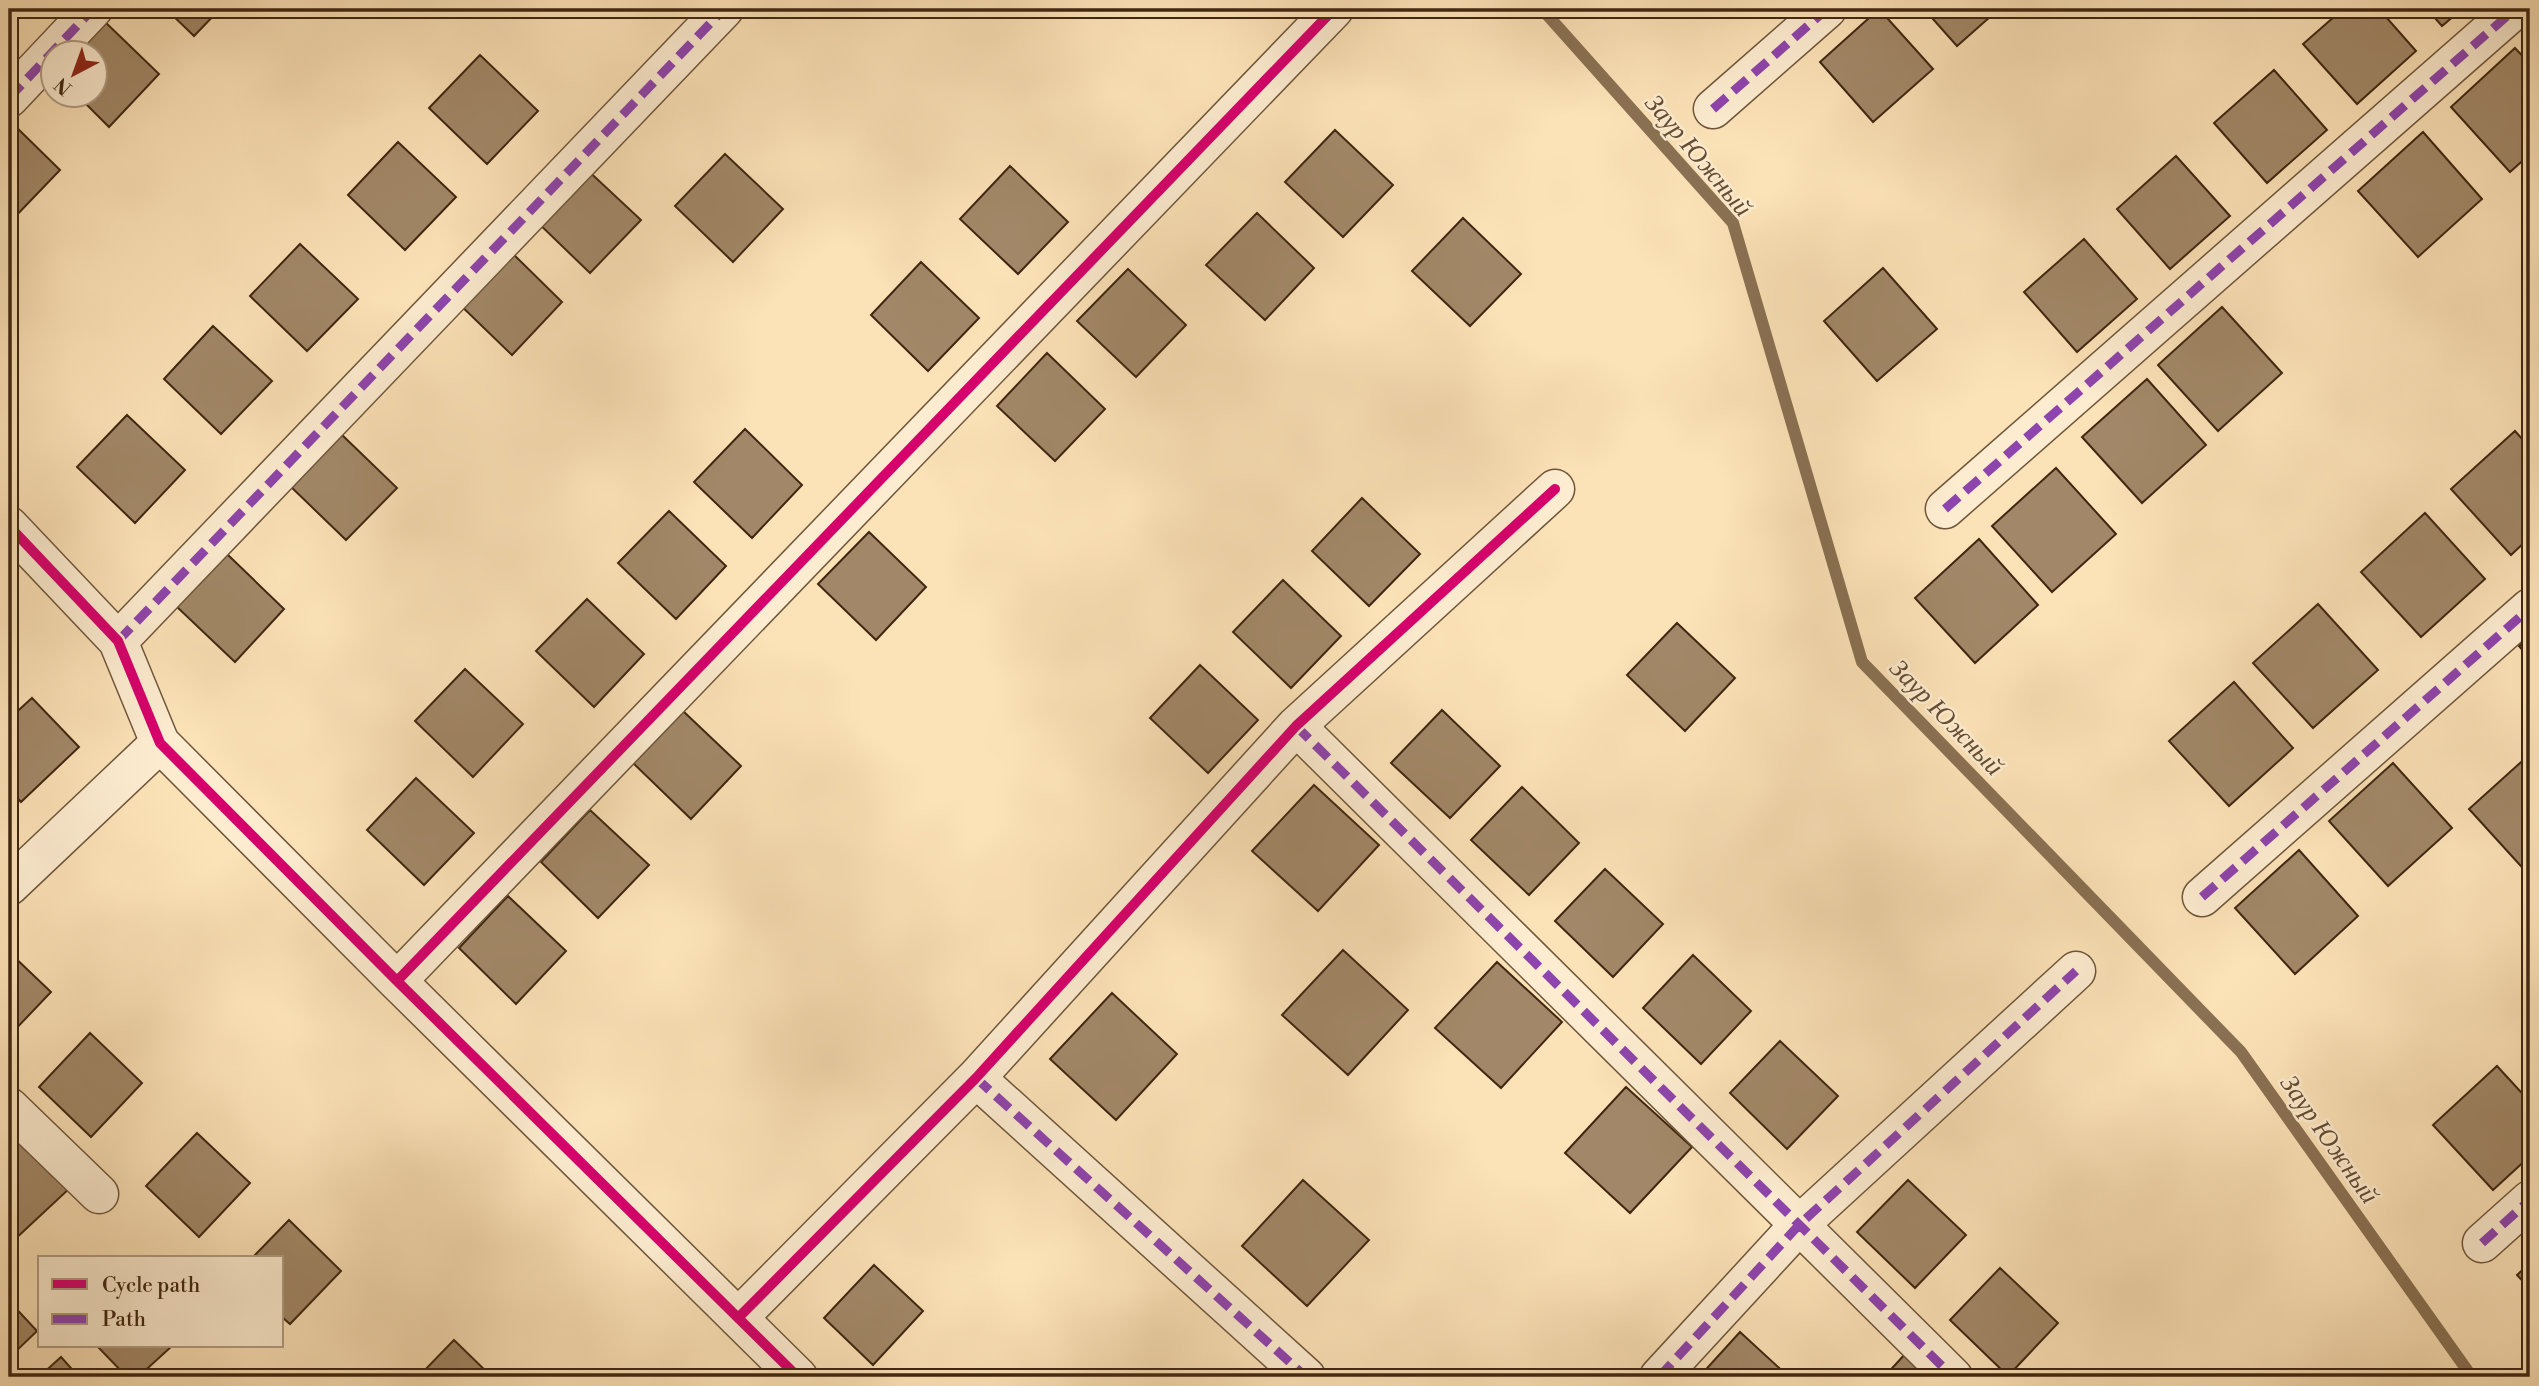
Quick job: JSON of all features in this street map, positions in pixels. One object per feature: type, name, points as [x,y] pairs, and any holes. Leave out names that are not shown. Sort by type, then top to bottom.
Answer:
[{"type":"street","points":[[9,98],[93,9]]},
{"type":"street","points":[[118,641],[724,9]]},
{"type":"street","points":[[397,981],[1334,9]]},
{"type":"street","points":[[1713,110],[1827,9]]},
{"type":"street","points":[[1945,509],[2515,9]]},
{"type":"street","points":[[738,1318],[976,1078],[1296,726],[1555,489]]},
{"type":"street","points":[[9,526],[118,641],[160,743],[798,1377]]},
{"type":"street","points":[[2202,897],[2530,608]]},
{"type":"street","points":[[1296,726],[1953,1377]]},
{"type":"street","points":[[9,886],[160,743]]},
{"type":"street","points":[[1659,1377],[1799,1225],[2076,971]]},
{"type":"street","points":[[976,1078],[1306,1377]]},
{"type":"street","points":[[9,1107],[99,1194]]},
{"type":"street","points":[[2482,1242],[2530,1200]]},
{"type":"building","points":[[166,9],[220,9],[194,36]]},
{"type":"building","points":[[1879,9],[1933,69],[1873,122],[1820,62]]},
{"type":"building","points":[[1924,9],[1999,9],[1957,46]]},
{"type":"building","points":[[2343,9],[2379,9],[2416,51],[2357,104],[2303,44]]},
{"type":"building","points":[[2427,9],[2462,9],[2442,26]]},
{"type":"building","points":[[102,19],[159,74],[109,127],[90,108],[108,108],[108,38],[83,38]]},
{"type":"building","points":[[2515,48],[2530,64],[2530,154],[2510,172],[2451,107]]},
{"type":"building","points":[[480,55],[538,111],[487,164],[429,108]]},
{"type":"building","points":[[2274,70],[2327,130],[2267,183],[2214,123]]},
{"type":"building","points":[[9,120],[60,170],[10,222],[9,221]]},
{"type":"building","points":[[1335,130],[1393,185],[1343,237],[1285,182]]},
{"type":"building","points":[[2423,132],[2482,199],[2418,257],[2358,191]]},
{"type":"building","points":[[398,142],[456,197],[405,250],[348,195]]},
{"type":"building","points":[[725,154],[783,209],[733,262],[675,206]]},
{"type":"building","points":[[2176,156],[2230,216],[2170,269],[2117,209]]},
{"type":"building","points":[[582,165],[641,220],[590,273],[533,218]]},
{"type":"building","points":[[1010,166],[1068,222],[1018,274],[960,219]]},
{"type":"building","points":[[1257,213],[1314,268],[1265,320],[1206,265]]},
{"type":"building","points":[[1463,218],[1521,274],[1470,326],[1412,271]]},
{"type":"building","points":[[2084,239],[2137,299],[2077,352],[2024,292]]},
{"type":"building","points":[[300,244],[358,299],[307,351],[250,296]]},
{"type":"building","points":[[505,246],[562,302],[512,355],[454,299]]},
{"type":"building","points":[[921,262],[979,318],[928,371],[871,315]]},
{"type":"building","points":[[1883,268],[1937,329],[1877,381],[1824,321]]},
{"type":"building","points":[[1128,269],[1186,325],[1136,377],[1077,321]]},
{"type":"building","points":[[2222,307],[2282,373],[2218,431],[2158,365]]},
{"type":"building","points":[[213,326],[272,381],[221,434],[164,379]]},
{"type":"building","points":[[1047,353],[1105,409],[1055,461],[997,406]]},
{"type":"building","points":[[2147,379],[2206,445],[2142,503],[2082,437]]},
{"type":"building","points":[[127,415],[185,470],[135,523],[77,467]]},
{"type":"building","points":[[745,429],[802,485],[752,538],[694,482]]},
{"type":"building","points":[[2515,431],[2530,448],[2530,537],[2511,555],[2451,489]]},
{"type":"building","points":[[339,432],[397,488],[346,540],[288,484]]},
{"type":"building","points":[[2056,468],[2116,534],[2052,592],[1992,526]]},
{"type":"building","points":[[1362,498],[1420,554],[1369,606],[1312,551]]},
{"type":"building","points":[[669,511],[726,566],[676,619],[618,563]]},
{"type":"building","points":[[2425,513],[2485,579],[2421,637],[2361,572]]},
{"type":"building","points":[[869,532],[926,587],[876,640],[818,584]]},
{"type":"building","points":[[1979,539],[2038,605],[1975,663],[1915,598]]},
{"type":"building","points":[[227,554],[284,609],[235,662],[176,606]]},
{"type":"building","points":[[1283,580],[1341,636],[1291,688],[1233,632]]},
{"type":"building","points":[[587,599],[644,654],[594,707],[536,651]]},
{"type":"building","points":[[2318,604],[2378,670],[2313,728],[2253,663]]},
{"type":"building","points":[[1677,623],[1735,678],[1685,731],[1627,675]]},
{"type":"building","points":[[2530,636],[2530,659],[2519,646]]},
{"type":"building","points":[[1200,665],[1258,720],[1208,773],[1150,718]]},
{"type":"building","points":[[465,669],[523,724],[473,777],[415,721]]},
{"type":"building","points":[[2234,682],[2293,748],[2229,806],[2169,741]]},
{"type":"building","points":[[32,698],[79,747],[21,802],[9,789],[9,719]]},
{"type":"building","points":[[1442,710],[1500,766],[1450,818],[1391,763]]},
{"type":"building","points":[[683,711],[741,766],[691,819],[633,763]]},
{"type":"building","points":[[2530,754],[2530,873],[2529,875],[2469,809]]},
{"type":"building","points":[[2393,763],[2452,828],[2388,886],[2329,821]]},
{"type":"building","points":[[416,778],[474,833],[424,885],[367,830]]},
{"type":"building","points":[[1314,785],[1379,845],[1318,911],[1252,851]]},
{"type":"building","points":[[1522,787],[1579,843],[1529,895],[1471,840]]},
{"type":"building","points":[[590,810],[649,865],[598,918],[541,862]]},
{"type":"building","points":[[2299,850],[2358,916],[2295,974],[2235,908]]},
{"type":"building","points":[[1605,869],[1663,924],[1613,977],[1555,921]]},
{"type":"building","points":[[508,896],[566,951],[516,1004],[459,948]]},
{"type":"building","points":[[1343,950],[1408,1010],[1348,1075],[1282,1015]]},
{"type":"building","points":[[9,952],[51,992],[9,1036]]},
{"type":"building","points":[[1693,955],[1751,1011],[1701,1064],[1643,1008]]},
{"type":"building","points":[[1497,962],[1562,1022],[1501,1088],[1435,1028]]},
{"type":"building","points":[[1112,993],[1177,1054],[1116,1120],[1050,1059]]},
{"type":"building","points":[[90,1033],[142,1083],[91,1137],[39,1087]]},
{"type":"building","points":[[1780,1041],[1838,1096],[1787,1149],[1730,1093]]},
{"type":"building","points":[[2497,1066],[2530,1102],[2530,1156],[2493,1190],[2433,1125]]},
{"type":"building","points":[[1626,1087],[1692,1147],[1630,1213],[1565,1153]]},
{"type":"building","points":[[197,1133],[250,1183],[199,1237],[146,1186]]},
{"type":"building","points":[[24,1137],[71,1187],[13,1241],[9,1237],[9,1151]]},
{"type":"building","points":[[1303,1180],[1369,1240],[1307,1306],[1242,1246]]},
{"type":"building","points":[[1908,1180],[1966,1235],[1915,1288],[1857,1232]]},
{"type":"building","points":[[289,1220],[341,1271],[290,1324],[284,1319],[284,1256],[254,1256]]},
{"type":"building","points":[[2530,1263],[2530,1289],[2517,1275]]},
{"type":"building","points":[[874,1265],[923,1311],[873,1365],[824,1318]]},
{"type":"building","points":[[2000,1268],[2058,1323],[2008,1376],[1950,1320]]},
{"type":"building","points":[[9,1301],[37,1331],[9,1358]]},
{"type":"building","points":[[1740,1332],[1789,1377],[1699,1377]]},
{"type":"building","points":[[454,1340],[492,1377],[418,1377]]},
{"type":"building","points":[[99,1348],[170,1348],[138,1377],[127,1377]]},
{"type":"building","points":[[1906,1353],[1932,1377],[1884,1377]]},
{"type":"building","points":[[61,1357],[79,1377],[39,1377]]},
{"type":"waterway","name":"Заур Южный","points":[[1542,9],[1733,223],[1862,662],[2241,1052],[2472,1377]]},
{"type":"marked path","points":[[9,98],[93,9]]},
{"type":"marked path","points":[[118,641],[724,9]]},
{"type":"marked path","points":[[1713,109],[1827,9]]},
{"type":"marked path","points":[[1945,509],[2515,9]]},
{"type":"marked path","points":[[2202,897],[2530,608]]},
{"type":"marked path","points":[[1296,726],[1953,1377]]},
{"type":"marked path","points":[[1659,1377],[1799,1225],[2076,971]]},
{"type":"marked path","points":[[976,1078],[1306,1377]]},
{"type":"marked path","points":[[2482,1243],[2530,1200]]},
{"type":"cycle path","points":[[397,981],[1334,9]]},
{"type":"cycle path","points":[[738,1318],[976,1078],[1296,726],[1555,489]]},
{"type":"cycle path","points":[[9,526],[118,641],[160,743],[798,1377]]}]
